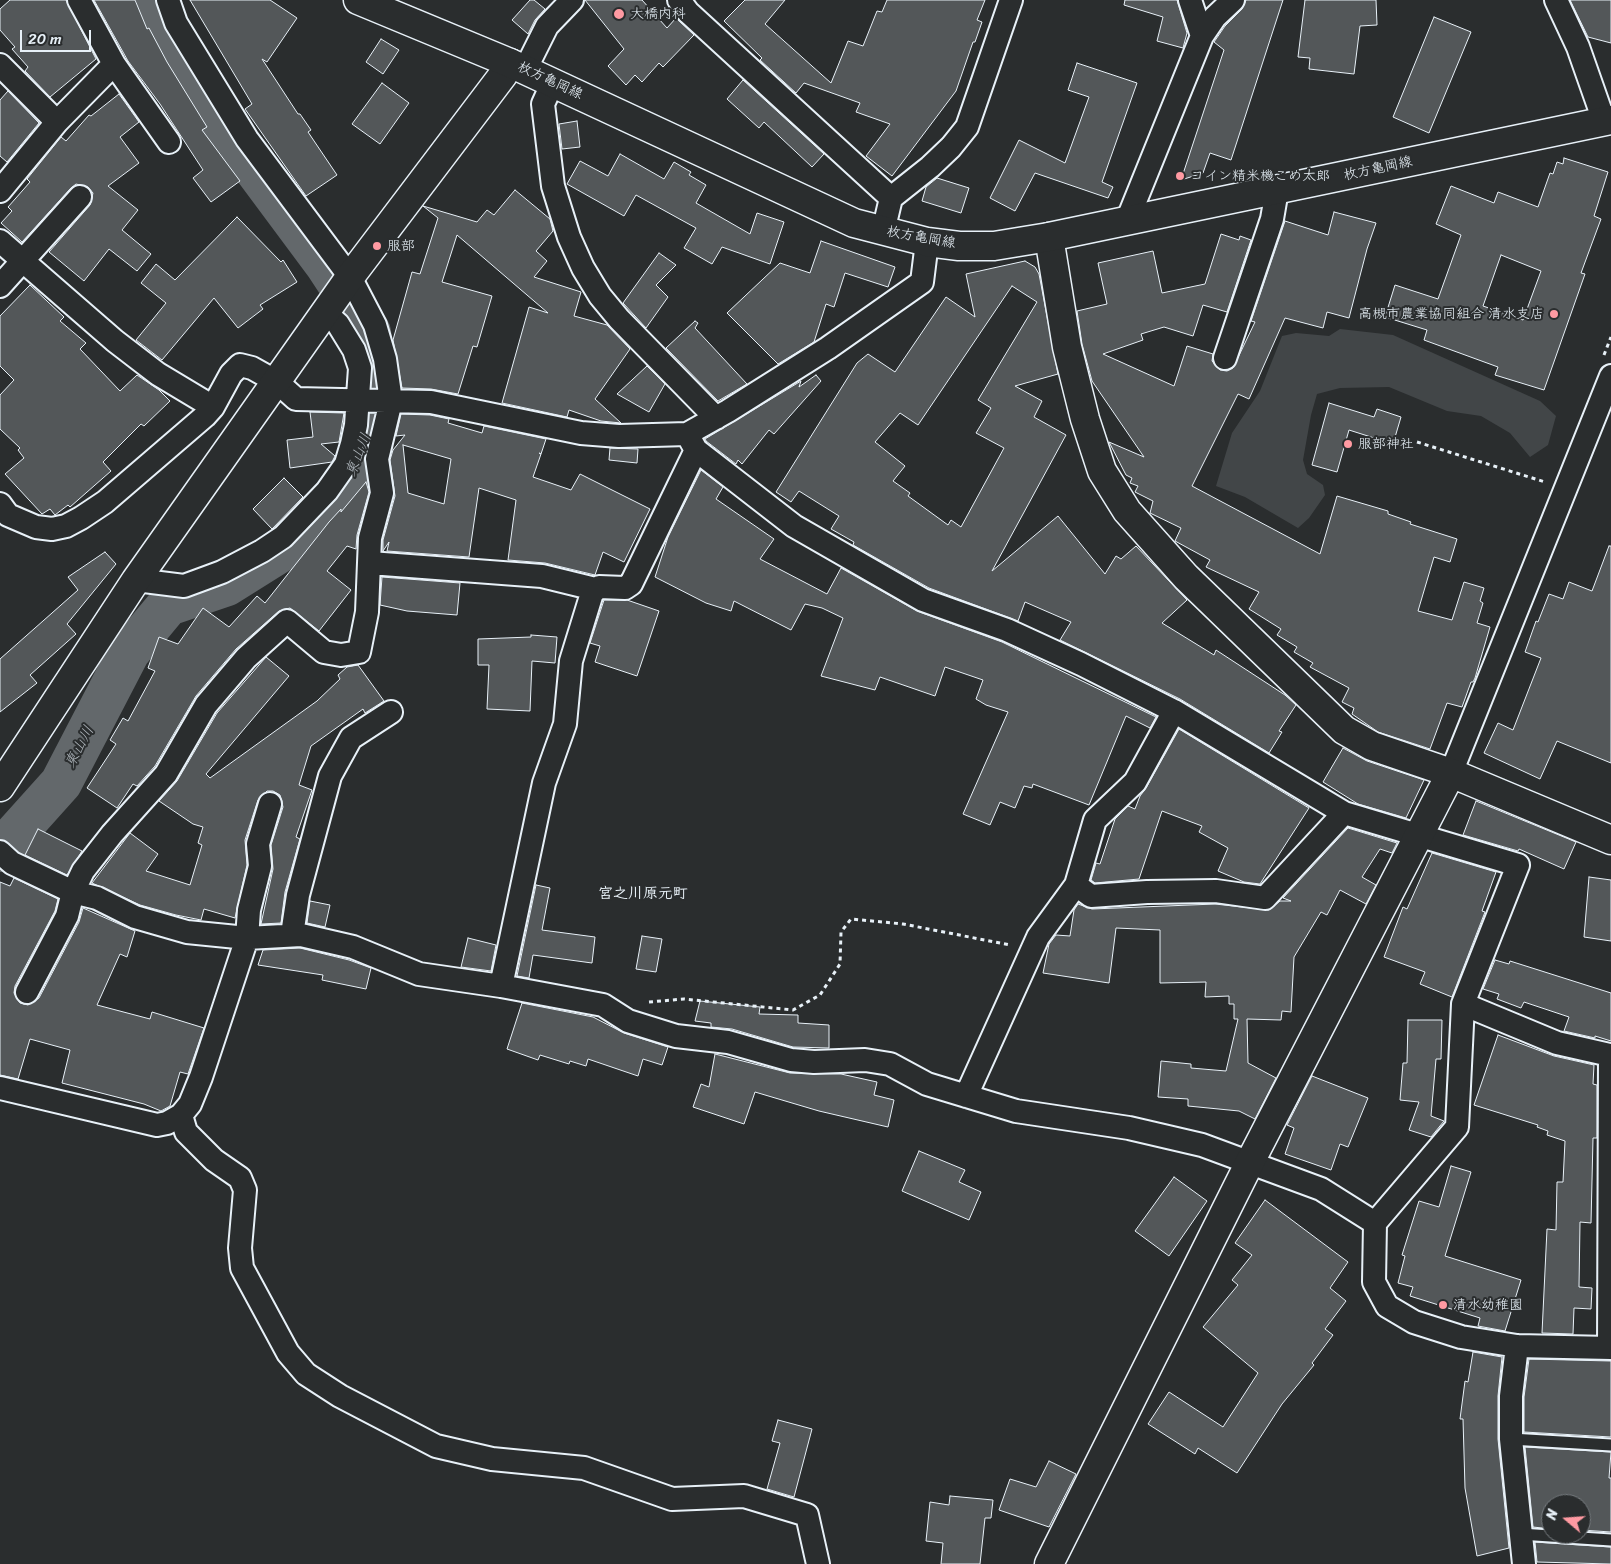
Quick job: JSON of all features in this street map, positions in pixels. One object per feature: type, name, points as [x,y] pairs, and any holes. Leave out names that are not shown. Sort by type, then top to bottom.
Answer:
[{"type":"street","points":[[79,0],[114,64],[169,142]]},
{"type":"street","points":[[27,992],[67,916],[73,892],[83,870],[112,834],[166,774],[206,705],[246,658],[287,621],[324,652],[341,655],[359,652],[367,612],[370,538],[382,493],[377,459],[388,401],[385,359],[375,325],[350,277],[247,139],[176,23],[168,0]]},
{"type":"street","name":"枚方亀岡線","points":[[358,0],[400,8],[517,66],[854,223],[927,242],[959,246],[994,246],[1049,237],[1608,121]]},
{"type":"street","points":[[0,787],[136,580],[350,277],[504,76],[517,66],[547,26],[572,0]]},
{"type":"street","points":[[679,0],[688,12],[891,198]]},
{"type":"street","points":[[883,232],[891,198],[930,167],[951,147],[967,127],[1011,0]]},
{"type":"street","points":[[1190,0],[1202,36]]},
{"type":"street","points":[[1127,221],[1202,36],[1215,17],[1232,0]]},
{"type":"street","points":[[1556,0],[1578,47],[1608,121]]},
{"type":"street","points":[[0,191],[57,122],[114,64]]},
{"type":"street","points":[[0,65],[57,122]]},
{"type":"street","points":[[553,82],[543,104],[552,177],[560,212],[583,268],[600,296],[619,319],[716,418]]},
{"type":"street","points":[[1225,358],[1272,219],[1277,190]]},
{"type":"street","points":[[0,286],[80,197]]},
{"type":"street","points":[[1049,237],[1067,347],[1085,419],[1102,472],[1127,511],[1186,577],[1344,730],[1372,746],[1451,772],[1611,840]]},
{"type":"street","points":[[0,241],[21,262],[115,341],[158,374],[213,407]]},
{"type":"street","points":[[370,563],[542,576],[595,588],[625,588],[632,584],[691,442],[716,418],[828,348],[922,282],[927,242]]},
{"type":"street","points":[[136,580],[184,586],[222,572],[262,551],[283,537],[327,491],[346,464],[356,425],[360,399],[360,368],[354,350],[330,307]]},
{"type":"street","points":[[0,504],[8,515],[36,527],[52,529],[66,526],[105,502],[213,407],[231,374],[240,365],[252,368],[276,382],[296,398],[431,402],[581,434],[691,442],[794,526],[923,600],[1006,630],[1081,664],[1174,711],[1344,813],[1518,865],[1463,1004],[1456,1127],[1375,1223],[1374,1282],[1387,1306],[1414,1322],[1461,1337],[1518,1346],[1610,1348],[1610,1056],[1557,1043],[1463,1004]]},
{"type":"street","points":[[1049,1564],[1250,1162],[1451,772],[1606,370]]},
{"type":"street","points":[[501,986],[544,784],[565,724],[571,661],[595,588]]},
{"type":"street","points":[[966,1096],[1038,937],[1076,885],[1095,820],[1135,782],[1174,711]]},
{"type":"street","points":[[292,935],[298,895],[330,776],[351,738],[391,712]]},
{"type":"street","points":[[0,1088],[157,1125],[167,1123],[181,1115],[190,1104],[202,1077],[247,938],[249,910],[260,866],[258,844],[270,804]]},
{"type":"street","points":[[1076,885],[1091,896],[1148,892],[1216,891],[1265,898],[1344,813]]},
{"type":"street","points":[[2,855],[73,892],[96,898],[135,917],[186,932],[247,938],[301,935],[353,947],[419,974],[501,986],[603,1005],[628,1021],[676,1036],[728,1042],[791,1060],[814,1062],[865,1060],[890,1064],[927,1084],[1016,1111],[1129,1128],[1202,1145],[1321,1189],[1375,1223]]},
{"type":"street","points":[[181,1115],[186,1132],[214,1160],[240,1178],[245,1190],[240,1248],[242,1268],[288,1353],[306,1374],[340,1396],[436,1446],[492,1459],[584,1468],[672,1499],[744,1496],[807,1515],[818,1564]]},
{"type":"street","points":[[1518,1346],[1511,1396],[1512,1439],[1524,1564]]},
{"type":"lane","points":[[1512,1439],[1611,1445]]},
{"type":"lane","points":[[1520,1534],[1611,1540]]},
{"type":"path","points":[[1606,370],[1611,337]]},
{"type":"path","points":[[1417,442],[1551,484]]},
{"type":"path","points":[[648,1002],[684,999],[792,1010],[820,995],[840,964],[841,932],[851,919],[904,924],[1032,949]]},
{"type":"shaded area","points":[[1340,329],[1393,335],[1540,401],[1556,416],[1548,445],[1530,457],[1510,433],[1481,416],[1447,411],[1389,387],[1340,388],[1317,394],[1311,415],[1303,460],[1307,474],[1323,485],[1325,495],[1309,518],[1298,528],[1245,497],[1216,486],[1232,433],[1260,391],[1282,336],[1296,333],[1329,336]]},
{"type":"building","points":[[10,0],[66,0],[96,59],[50,97],[25,71],[28,67],[12,49],[15,47],[0,30],[0,9]]},
{"type":"building","points":[[94,0],[135,0],[147,29],[149,28],[167,62],[207,127],[202,130],[240,181],[211,202],[193,178],[203,170],[160,104],[128,61]]},
{"type":"building","points":[[190,0],[270,0],[297,18],[267,62],[262,59],[298,114],[300,114],[311,130],[308,132],[337,175],[306,196],[245,109],[252,104]]},
{"type":"building","points":[[530,0],[534,0],[545,9],[535,20],[528,34],[512,20]]},
{"type":"building","points":[[585,0],[642,0],[667,28],[676,18],[694,35],[663,67],[659,63],[642,82],[635,75],[626,85],[608,66],[624,49]]},
{"type":"building","points":[[745,0],[785,0],[765,24],[831,83],[848,41],[863,46],[877,11],[882,12],[887,0],[985,0],[977,20],[982,22],[956,91],[892,176],[866,156],[890,124],[856,112],[860,103],[804,83],[796,93],[760,60],[762,58],[724,21]]},
{"type":"building","points":[[1125,0],[1177,0],[1187,33],[1183,48],[1157,41],[1163,17],[1124,5]]},
{"type":"building","points":[[1246,0],[1283,0],[1231,160],[1210,153],[1203,173],[1181,180],[1224,50],[1214,42],[1225,26],[1242,9]]},
{"type":"building","points":[[1305,0],[1376,0],[1377,25],[1360,26],[1354,74],[1309,69],[1310,58],[1298,57]]},
{"type":"building","points":[[1570,0],[1611,0],[1611,43],[1588,37]]},
{"type":"building","points":[[1434,17],[1471,32],[1429,133],[1393,117]]},
{"type":"building","points":[[381,39],[399,50],[383,74],[366,62]]},
{"type":"building","points":[[1077,63],[1137,83],[1102,182],[1113,187],[1108,198],[1035,173],[1015,211],[990,198],[1019,140],[1065,163],[1089,97],[1068,90]]},
{"type":"building","points":[[743,80],[824,154],[812,167],[764,122],[759,128],[727,99]]},
{"type":"building","points":[[382,83],[409,103],[380,144],[352,124]]},
{"type":"building","points":[[8,91],[39,123],[7,162],[0,156],[0,100]]},
{"type":"building","points":[[119,94],[139,122],[120,137],[139,163],[108,186],[138,210],[122,230],[151,254],[137,271],[109,249],[84,281],[49,252],[90,205],[93,193],[88,187],[76,184],[71,188],[22,242],[1,223],[12,211],[8,207],[30,182],[27,179],[61,137],[66,141],[89,115],[91,116]]},
{"type":"building","points":[[577,121],[580,147],[562,149],[559,124]]},
{"type":"building","points":[[620,154],[664,179],[674,162],[691,172],[689,175],[706,185],[696,203],[750,234],[757,213],[784,222],[770,264],[722,247],[712,264],[684,248],[696,228],[636,195],[624,216],[567,184],[580,161],[608,176]]},
{"type":"building","points":[[1564,158],[1608,172],[1594,216],[1601,219],[1581,273],[1585,274],[1544,390],[1495,375],[1498,367],[1424,340],[1427,330],[1385,317],[1395,285],[1438,299],[1461,235],[1436,224],[1451,186],[1494,203],[1498,192],[1538,207],[1550,173],[1553,174],[1557,162],[1563,164]],"holes":[[[1501,255],[1541,271],[1523,320],[1483,306]]]},
{"type":"building","points":[[937,178],[969,188],[961,213],[922,201],[926,187]]},
{"type":"building","points":[[515,190],[550,219],[553,231],[536,251],[547,261],[534,277],[581,292],[574,316],[607,325],[630,349],[595,399],[621,423],[601,421],[569,410],[567,417],[502,403],[529,307],[548,313],[457,235],[442,282],[492,296],[477,347],[473,346],[458,394],[431,389],[402,388],[393,340],[412,272],[420,274],[438,218],[423,206],[477,222],[487,210],[494,215]]},
{"type":"building","points":[[1334,212],[1376,223],[1367,249],[1349,318],[1327,312],[1323,328],[1285,318],[1249,399],[1238,394],[1192,486],[1320,554],[1337,496],[1388,511],[1388,514],[1411,522],[1410,524],[1457,539],[1450,562],[1434,557],[1418,611],[1452,620],[1464,582],[1484,588],[1480,601],[1483,603],[1477,623],[1490,627],[1475,678],[1471,682],[1462,707],[1447,703],[1430,749],[1378,732],[1352,714],[1354,708],[1342,702],[1349,688],[1310,667],[1313,663],[1294,652],[1297,647],[1277,635],[1281,629],[1249,609],[1259,592],[1206,567],[1210,560],[1175,541],[1181,528],[1150,513],[1153,501],[1135,492],[1138,486],[1130,483],[1132,478],[1126,475],[1109,442],[1144,457],[1092,381],[1082,344],[1077,311],[1107,304],[1098,263],[1153,251],[1162,293],[1205,284],[1221,234],[1239,240],[1240,236],[1251,240],[1227,312],[1203,305],[1193,336],[1164,327],[1141,334],[1143,340],[1103,354],[1174,386],[1187,346],[1213,354],[1212,361],[1220,370],[1227,371],[1233,368],[1255,322],[1251,321],[1285,221],[1328,235]]},
{"type":"building","points":[[237,217],[281,262],[283,260],[297,282],[260,305],[263,309],[238,328],[214,298],[162,360],[136,340],[166,303],[141,283],[156,264],[175,280]]},
{"type":"building","points":[[821,241],[895,267],[888,287],[845,273],[834,307],[826,304],[814,342],[778,364],[727,313],[780,263],[810,273]]},
{"type":"building","points":[[659,253],[676,265],[656,285],[668,297],[646,328],[623,303]]},
{"type":"building","points":[[1025,261],[1035,267],[1039,274],[1058,374],[1015,386],[1042,401],[1034,417],[1066,435],[992,571],[1058,516],[1105,574],[1116,556],[1121,559],[1136,546],[1187,600],[1162,623],[1214,655],[1216,650],[1285,695],[1296,705],[1279,731],[1282,732],[1269,753],[1180,699],[1060,640],[1071,622],[1025,602],[1018,621],[929,588],[853,545],[854,542],[831,529],[839,516],[799,491],[791,502],[776,492],[857,363],[868,354],[895,372],[946,297],[975,317],[966,274]],"holes":[[[1012,286],[1037,302],[978,400],[991,408],[976,433],[1004,448],[961,527],[951,520],[948,525],[908,496],[910,493],[893,481],[905,466],[875,442],[900,413],[918,425]]]},
{"type":"building","points":[[30,285],[64,317],[60,321],[86,343],[80,349],[120,391],[137,375],[159,390],[170,401],[144,426],[141,424],[103,462],[111,471],[70,507],[68,505],[55,515],[50,509],[42,514],[5,474],[24,458],[18,450],[20,448],[0,429],[0,395],[14,380],[0,366],[0,316]]},
{"type":"building","points":[[695,321],[698,323],[695,328],[747,384],[718,401],[666,348]]},
{"type":"building","points":[[647,366],[665,384],[649,412],[617,394]]},
{"type":"building","points":[[816,375],[821,381],[774,434],[769,430],[742,464],[738,460],[736,464],[706,441],[705,439],[801,381],[799,387]]},
{"type":"building","points":[[1329,403],[1374,417],[1377,409],[1401,417],[1393,444],[1349,430],[1337,472],[1312,465]]},
{"type":"building","points":[[310,412],[344,413],[339,442],[321,444],[335,456],[332,462],[290,468],[287,440],[313,437]]},
{"type":"building","points":[[401,414],[430,415],[449,419],[448,423],[482,433],[484,426],[546,439],[533,477],[571,490],[580,474],[650,509],[624,562],[603,552],[595,575],[545,563],[508,560],[516,500],[479,488],[469,557],[387,551],[389,542],[383,551],[383,540],[395,496],[390,460],[393,450],[405,435],[396,436]],"holes":[[[403,445],[451,459],[444,504],[408,493]]]},
{"type":"building","points":[[610,448],[638,449],[637,463],[609,460]]},
{"type":"building","points":[[701,470],[723,487],[716,499],[774,539],[760,559],[827,594],[841,568],[917,611],[1002,642],[1156,717],[1150,728],[1126,716],[1089,805],[1033,784],[1032,788],[1024,786],[1015,808],[1000,802],[990,825],[963,814],[1008,712],[986,705],[976,699],[983,680],[945,667],[935,696],[880,677],[875,690],[821,676],[843,618],[822,608],[805,604],[791,630],[734,601],[731,611],[706,603],[655,577],[668,537]]},
{"type":"building","points":[[284,478],[303,497],[272,529],[253,509]]},
{"type":"building","points":[[366,482],[369,492],[357,535],[356,549],[347,546],[327,571],[351,590],[319,631],[290,608],[279,611],[236,649],[196,696],[155,766],[137,786],[133,784],[117,808],[87,788],[116,744],[110,740],[123,718],[128,721],[155,671],[148,668],[159,637],[178,644],[203,608],[229,627],[257,596],[265,603],[329,522],[341,509],[341,512]]},
{"type":"building","points":[[1609,546],[1611,546],[1611,763],[1557,741],[1540,779],[1484,753],[1498,723],[1513,730],[1541,658],[1525,652],[1536,621],[1538,622],[1549,594],[1563,599],[1569,582],[1592,591]]},
{"type":"building","points":[[105,552],[116,564],[67,624],[76,634],[30,675],[37,683],[0,712],[0,659],[78,590],[68,577]]},
{"type":"building","points":[[382,577],[460,583],[457,615],[407,611],[380,605]]},
{"type":"building","points":[[604,600],[627,600],[659,611],[637,676],[595,662],[600,646],[590,643]]},
{"type":"building","points":[[531,635],[557,637],[555,663],[532,661],[530,711],[487,709],[489,665],[478,665],[478,639],[531,637]]},
{"type":"building","points":[[266,657],[289,676],[206,774],[210,778],[317,701],[340,679],[338,675],[347,667],[358,665],[384,701],[365,713],[363,709],[311,746],[299,785],[312,790],[296,837],[300,839],[285,892],[281,923],[261,924],[273,869],[271,845],[283,807],[280,795],[273,791],[267,791],[258,800],[245,840],[247,865],[235,918],[204,909],[201,920],[176,915],[140,905],[92,883],[130,833],[158,854],[146,871],[190,885],[202,845],[198,843],[203,827],[193,824],[159,801],[177,781],[217,713]]},
{"type":"building","points":[[1179,729],[1309,808],[1260,884],[1244,882],[1218,871],[1228,848],[1199,832],[1202,826],[1162,811],[1139,879],[1095,883],[1091,880],[1096,863],[1100,864],[1115,819],[1128,806],[1135,809],[1140,796]]},
{"type":"building","points":[[1343,748],[1367,761],[1424,780],[1406,818],[1358,804],[1323,782]]},
{"type":"building","points":[[1476,801],[1576,842],[1564,869],[1519,849],[1518,851],[1463,835]]},
{"type":"building","points":[[1348,828],[1397,843],[1392,853],[1380,849],[1362,877],[1376,885],[1366,904],[1340,890],[1327,915],[1321,912],[1294,957],[1291,1012],[1282,1011],[1281,1020],[1247,1019],[1248,1063],[1276,1078],[1255,1119],[1239,1111],[1188,1106],[1188,1099],[1158,1097],[1161,1061],[1191,1064],[1191,1068],[1226,1071],[1238,1019],[1234,1019],[1234,1004],[1229,1004],[1229,996],[1205,997],[1206,982],[1160,983],[1160,930],[1116,928],[1109,983],[1043,973],[1049,944],[1056,935],[1070,936],[1074,910],[1078,904],[1092,909],[1215,904],[1269,910],[1280,901],[1291,901],[1283,898]]},
{"type":"building","points":[[38,829],[82,851],[67,875],[25,855]]},
{"type":"building","points":[[1432,853],[1496,872],[1482,911],[1485,912],[1452,997],[1420,984],[1425,972],[1384,957],[1403,907],[1407,909]]},
{"type":"building","points":[[1589,877],[1611,880],[1611,941],[1584,937]]},
{"type":"building","points":[[14,878],[58,899],[55,911],[15,986],[14,993],[20,1003],[28,1005],[39,998],[79,922],[83,908],[135,931],[127,957],[120,954],[97,1005],[150,1019],[152,1012],[204,1028],[188,1074],[180,1072],[170,1106],[161,1111],[144,1104],[62,1083],[70,1050],[30,1039],[18,1079],[0,1075],[0,882],[10,886]]},
{"type":"building","points":[[536,885],[550,888],[542,930],[595,937],[592,963],[533,955],[529,978],[517,976]]},
{"type":"building","points":[[310,901],[330,905],[325,927],[307,923]]},
{"type":"building","points":[[642,936],[662,939],[656,972],[636,969]]},
{"type":"building","points":[[468,938],[496,945],[491,971],[461,967]]},
{"type":"building","points":[[300,948],[349,960],[371,968],[366,989],[322,980],[323,975],[258,965],[263,950]]},
{"type":"building","points":[[1495,960],[1509,964],[1510,961],[1611,993],[1611,1041],[1595,1036],[1595,1038],[1564,1031],[1569,1017],[1524,1002],[1521,1008],[1497,999],[1499,994],[1483,989]]},
{"type":"building","points":[[700,1001],[760,1007],[759,1014],[798,1015],[798,1023],[829,1025],[829,1048],[793,1047],[732,1029],[711,1027],[711,1023],[695,1021]]},
{"type":"building","points":[[522,1003],[593,1017],[624,1033],[668,1047],[662,1065],[643,1059],[638,1076],[588,1059],[586,1066],[570,1061],[569,1064],[540,1055],[538,1060],[507,1049]]},
{"type":"building","points":[[1408,1020],[1442,1020],[1441,1059],[1436,1059],[1431,1116],[1444,1121],[1431,1137],[1409,1130],[1419,1102],[1400,1100],[1403,1063],[1407,1063]]},
{"type":"building","points":[[1498,1035],[1554,1056],[1594,1065],[1593,1084],[1597,1085],[1597,1138],[1593,1138],[1591,1223],[1580,1222],[1579,1287],[1592,1288],[1591,1309],[1574,1308],[1573,1334],[1542,1333],[1547,1229],[1556,1230],[1557,1182],[1563,1182],[1565,1141],[1547,1135],[1548,1131],[1537,1127],[1538,1125],[1474,1105]]},
{"type":"building","points":[[715,1054],[790,1073],[841,1074],[877,1082],[874,1095],[894,1100],[888,1127],[819,1111],[755,1092],[744,1124],[693,1107],[701,1084],[709,1087]]},
{"type":"building","points":[[1312,1076],[1368,1098],[1348,1147],[1340,1144],[1331,1170],[1285,1154],[1294,1128],[1287,1125]]},
{"type":"building","points":[[919,1151],[965,1170],[959,1182],[981,1192],[969,1220],[902,1191]]},
{"type":"building","points":[[1451,1166],[1471,1172],[1445,1256],[1521,1280],[1505,1331],[1478,1326],[1480,1318],[1410,1296],[1413,1287],[1398,1283],[1405,1256],[1402,1255],[1419,1201],[1439,1207]]},
{"type":"building","points":[[1174,1177],[1207,1201],[1169,1256],[1135,1231]]},
{"type":"building","points":[[1265,1200],[1348,1262],[1330,1288],[1346,1301],[1325,1329],[1333,1335],[1312,1363],[1314,1365],[1282,1404],[1237,1473],[1198,1448],[1195,1454],[1148,1424],[1169,1392],[1223,1427],[1258,1373],[1203,1327],[1238,1285],[1232,1280],[1252,1255],[1235,1243]]},
{"type":"building","points":[[1473,1352],[1502,1357],[1498,1396],[1498,1439],[1509,1548],[1477,1556],[1465,1488],[1463,1419],[1460,1419],[1465,1381],[1468,1382]]},
{"type":"building","points":[[1529,1359],[1611,1361],[1611,1437],[1524,1432],[1524,1397]]},
{"type":"building","points":[[778,1420],[812,1429],[794,1497],[767,1489],[780,1443],[772,1441]]},
{"type":"building","points":[[1525,1447],[1611,1452],[1609,1478],[1611,1478],[1611,1532],[1591,1531],[1591,1494],[1541,1494],[1541,1528],[1533,1527]]},
{"type":"building","points":[[1049,1461],[1076,1474],[1049,1527],[999,1510],[1010,1479],[1036,1487]]},
{"type":"building","points":[[950,1496],[993,1500],[991,1518],[985,1518],[980,1564],[941,1564],[943,1543],[926,1541],[930,1502],[949,1505]]},
{"type":"building","points":[[1535,1542],[1541,1542],[1541,1544],[1611,1547],[1611,1564],[1537,1562]]},
{"type":"waterway","name":"東山川","points":[[0,851],[61,783],[129,652],[168,605],[227,585],[294,543],[347,483],[370,430],[376,383],[370,332],[326,265],[213,113],[178,49],[157,0]]},
{"type":"place","name":"大橋内科","points":[[619,14]]},
{"type":"place","name":"コイン精米機こめ太郎","points":[[1180,176]]},
{"type":"place","name":"服部","points":[[377,246]]},
{"type":"place","name":"高槻市農業協同組合 清水支店","points":[[1554,314]]},
{"type":"place","name":"服部神社","points":[[1348,444]]},
{"type":"place","name":"清水幼稚園","points":[[1443,1305]]},
{"type":"district","name":"宮之川原元町","points":[[643,894]]}]
